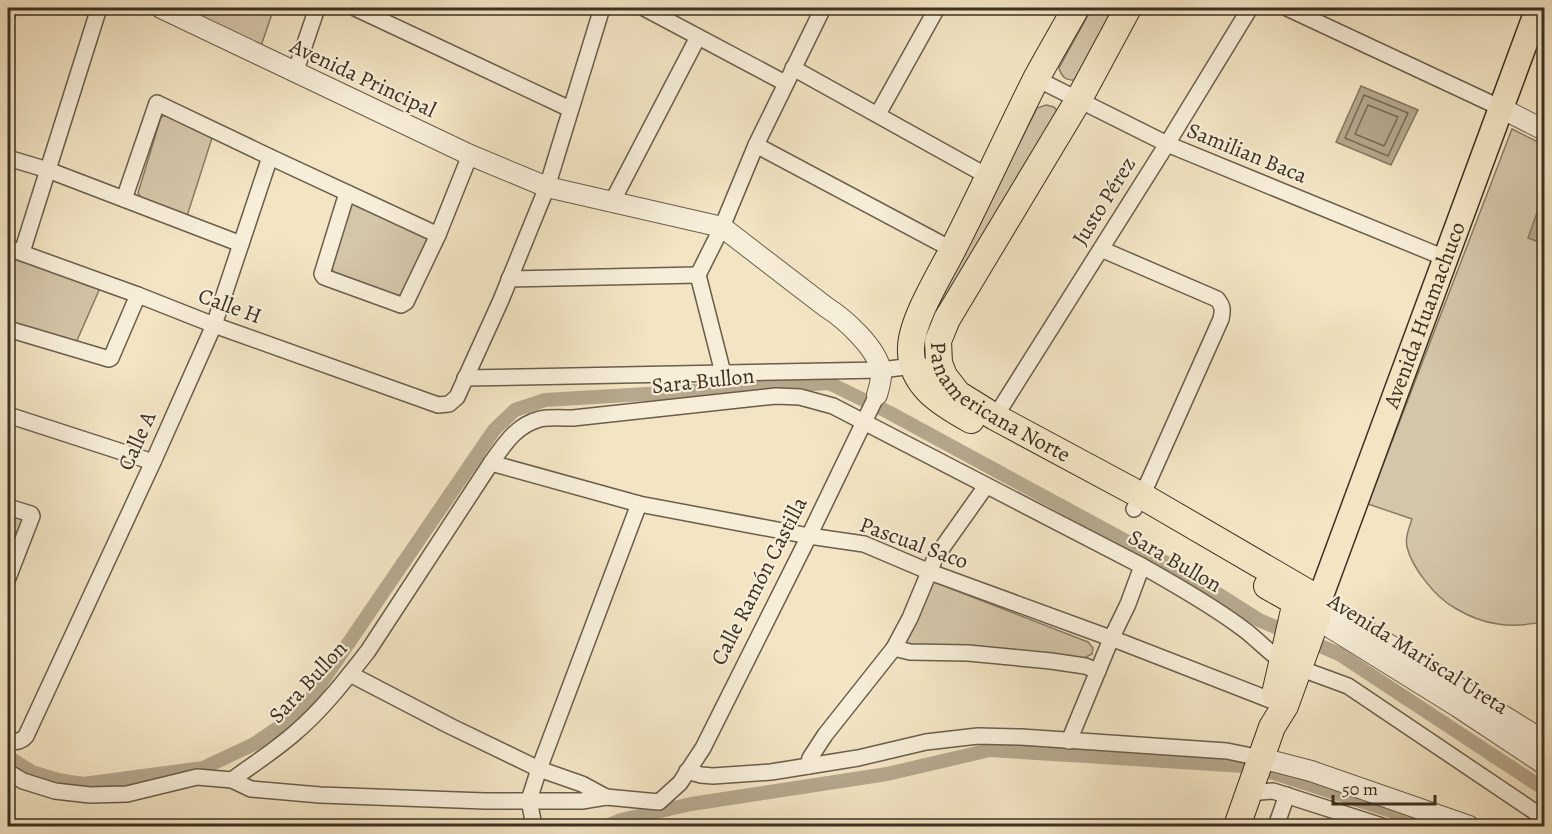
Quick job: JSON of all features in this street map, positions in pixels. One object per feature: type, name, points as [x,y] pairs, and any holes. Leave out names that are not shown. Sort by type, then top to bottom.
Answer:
[{"type":"highway","name":"Panamericana Norte","points":[[1076,8],[1037,78],[924,305],[911,347],[914,366],[921,384],[949,408],[1315,595],[1308,613]]},
{"type":"highway","name":"Panamericana Norte","points":[[1128,8],[1079,99],[947,319],[938,341],[939,363],[944,376],[958,394],[1138,503]]},
{"type":"highway","points":[[1272,727],[1274,701],[1293,657],[1308,613]]},
{"type":"highway","points":[[1237,826],[1272,727],[1285,706],[1293,657]]},
{"type":"main road","name":"Avenida Huamachuco","points":[[1308,613],[1538,8]]},
{"type":"street","points":[[8,13],[9,8]]},
{"type":"street","points":[[15,250],[48,170],[99,8]]},
{"type":"street","name":"Avenida Principal","points":[[161,8],[184,13],[296,73],[470,155],[547,187],[722,227]]},
{"type":"street","points":[[296,73],[317,8]]},
{"type":"street","points":[[355,8],[570,109]]},
{"type":"street","points":[[602,8],[547,187],[465,378],[881,370],[939,363]]},
{"type":"street","points":[[644,8],[785,83]]},
{"type":"street","points":[[723,373],[698,275],[722,227],[785,83],[823,8]]},
{"type":"street","points":[[878,114],[937,8]]},
{"type":"street","name":"Justo Pérez","points":[[995,417],[1250,8]]},
{"type":"street","points":[[1287,8],[1545,130]]},
{"type":"street","points":[[612,202],[698,37]]},
{"type":"street","points":[[793,68],[989,177]]},
{"type":"street","name":"Samilian Baca","points":[[1037,78],[1167,144],[1444,258]]},
{"type":"street","points":[[124,199],[157,103],[438,234]]},
{"type":"street","points":[[756,145],[953,250]]},
{"type":"street","points":[[347,193],[322,274],[401,305],[406,302],[438,234],[470,155]]},
{"type":"street","name":"Calle A","points":[[8,739],[15,742],[26,736],[153,462],[214,325],[270,157]]},
{"type":"street","points":[[8,158],[48,170],[241,244]]},
{"type":"street","points":[[722,227],[850,325],[868,347],[881,370]]},
{"type":"street","points":[[1101,249],[1217,299],[1222,304],[1221,319],[1138,503]]},
{"type":"street","name":"Calle H","points":[[15,250],[214,325],[438,405],[444,406],[454,401],[465,378]]},
{"type":"street","points":[[509,279],[698,275]]},
{"type":"street","points":[[8,329],[109,359],[138,295]]},
{"type":"street","name":"Calle Ramón Castilla","points":[[606,797],[659,802],[680,783],[703,748],[866,419],[877,395],[881,370]]},
{"type":"street","name":"Sara Bullon","points":[[232,780],[295,734],[350,674],[368,651],[491,463],[521,427],[540,419],[573,418],[776,396],[800,397],[833,406],[866,419],[986,486],[1142,566],[1182,588],[1244,629],[1269,652],[1293,657],[1348,686],[1545,818]]},
{"type":"street","points":[[8,415],[153,462]]},
{"type":"street","name":"Pascual Saco","points":[[491,463],[639,504],[864,544],[930,572],[1274,701]]},
{"type":"street","points":[[808,766],[810,758],[825,735],[894,648],[910,618],[935,558],[986,486]]},
{"type":"street","points":[[534,826],[529,800],[539,769],[639,504]]},
{"type":"street","points":[[8,507],[32,516],[8,578]]},
{"type":"street","points":[[1069,741],[1142,566]]},
{"type":"street","name":"Avenida Mariscal Ureta","points":[[1308,613],[1545,741]]},
{"type":"street","name":"Avenida Mariscal Ureta","points":[[1308,613],[1545,764]]},
{"type":"street","points":[[894,648],[910,652],[968,653],[1051,661],[1086,666],[1098,671]]},
{"type":"street","points":[[350,674],[539,769],[582,784],[606,797]]},
{"type":"street","points":[[687,771],[701,776],[771,772],[858,758],[926,742],[952,738],[999,736],[1227,752],[1273,791],[1382,826]]},
{"type":"street","points":[[1256,775],[1311,771],[1469,826]]},
{"type":"street","points":[[8,772],[23,781],[56,791],[90,795],[126,794],[197,777],[232,780],[251,789],[320,795],[485,801],[582,801],[606,797]]},
{"type":"street","points":[[1276,826],[1287,795]]},
{"type":"shaded area","points":[[196,8],[274,8],[261,46],[194,13]]},
{"type":"shaded area","points":[[1092,8],[1122,8],[1081,80],[1067,79],[1059,68]]},
{"type":"shaded area","points":[[1046,105],[1054,107],[1059,113],[941,317],[934,313],[1037,108]]},
{"type":"shaded area","points":[[166,115],[213,135],[187,216],[141,198],[138,193],[161,117]]},
{"type":"shaded area","points":[[1512,129],[1544,145],[1544,622],[1521,625],[1492,623],[1476,618],[1465,614],[1440,597],[1419,573],[1407,547],[1412,519],[1368,504]]},
{"type":"shaded area","points":[[356,203],[429,235],[430,242],[402,297],[333,272],[331,265],[351,205]]},
{"type":"shaded area","points":[[8,254],[100,288],[75,345],[8,323]]},
{"type":"shaded area","points":[[8,511],[27,516],[8,566]]},
{"type":"shaded area","points":[[934,582],[1088,642],[1093,648],[1092,654],[1084,658],[902,645],[931,583]]},
{"type":"water","points":[[1361,86],[1418,110],[1391,165],[1336,142]]},
{"type":"water","points":[[1544,193],[1544,244],[1528,238]]},
{"type":"waterway","points":[[8,757],[32,772],[58,780],[83,784],[203,768],[254,744],[288,721],[311,698],[494,430],[515,410],[545,400],[829,383],[890,413],[1183,572],[1259,620],[1339,654],[1544,789]]},
{"type":"waterway","points":[[607,826],[621,820],[691,804],[887,774],[990,750],[1244,766],[1270,772],[1438,826]]}]
